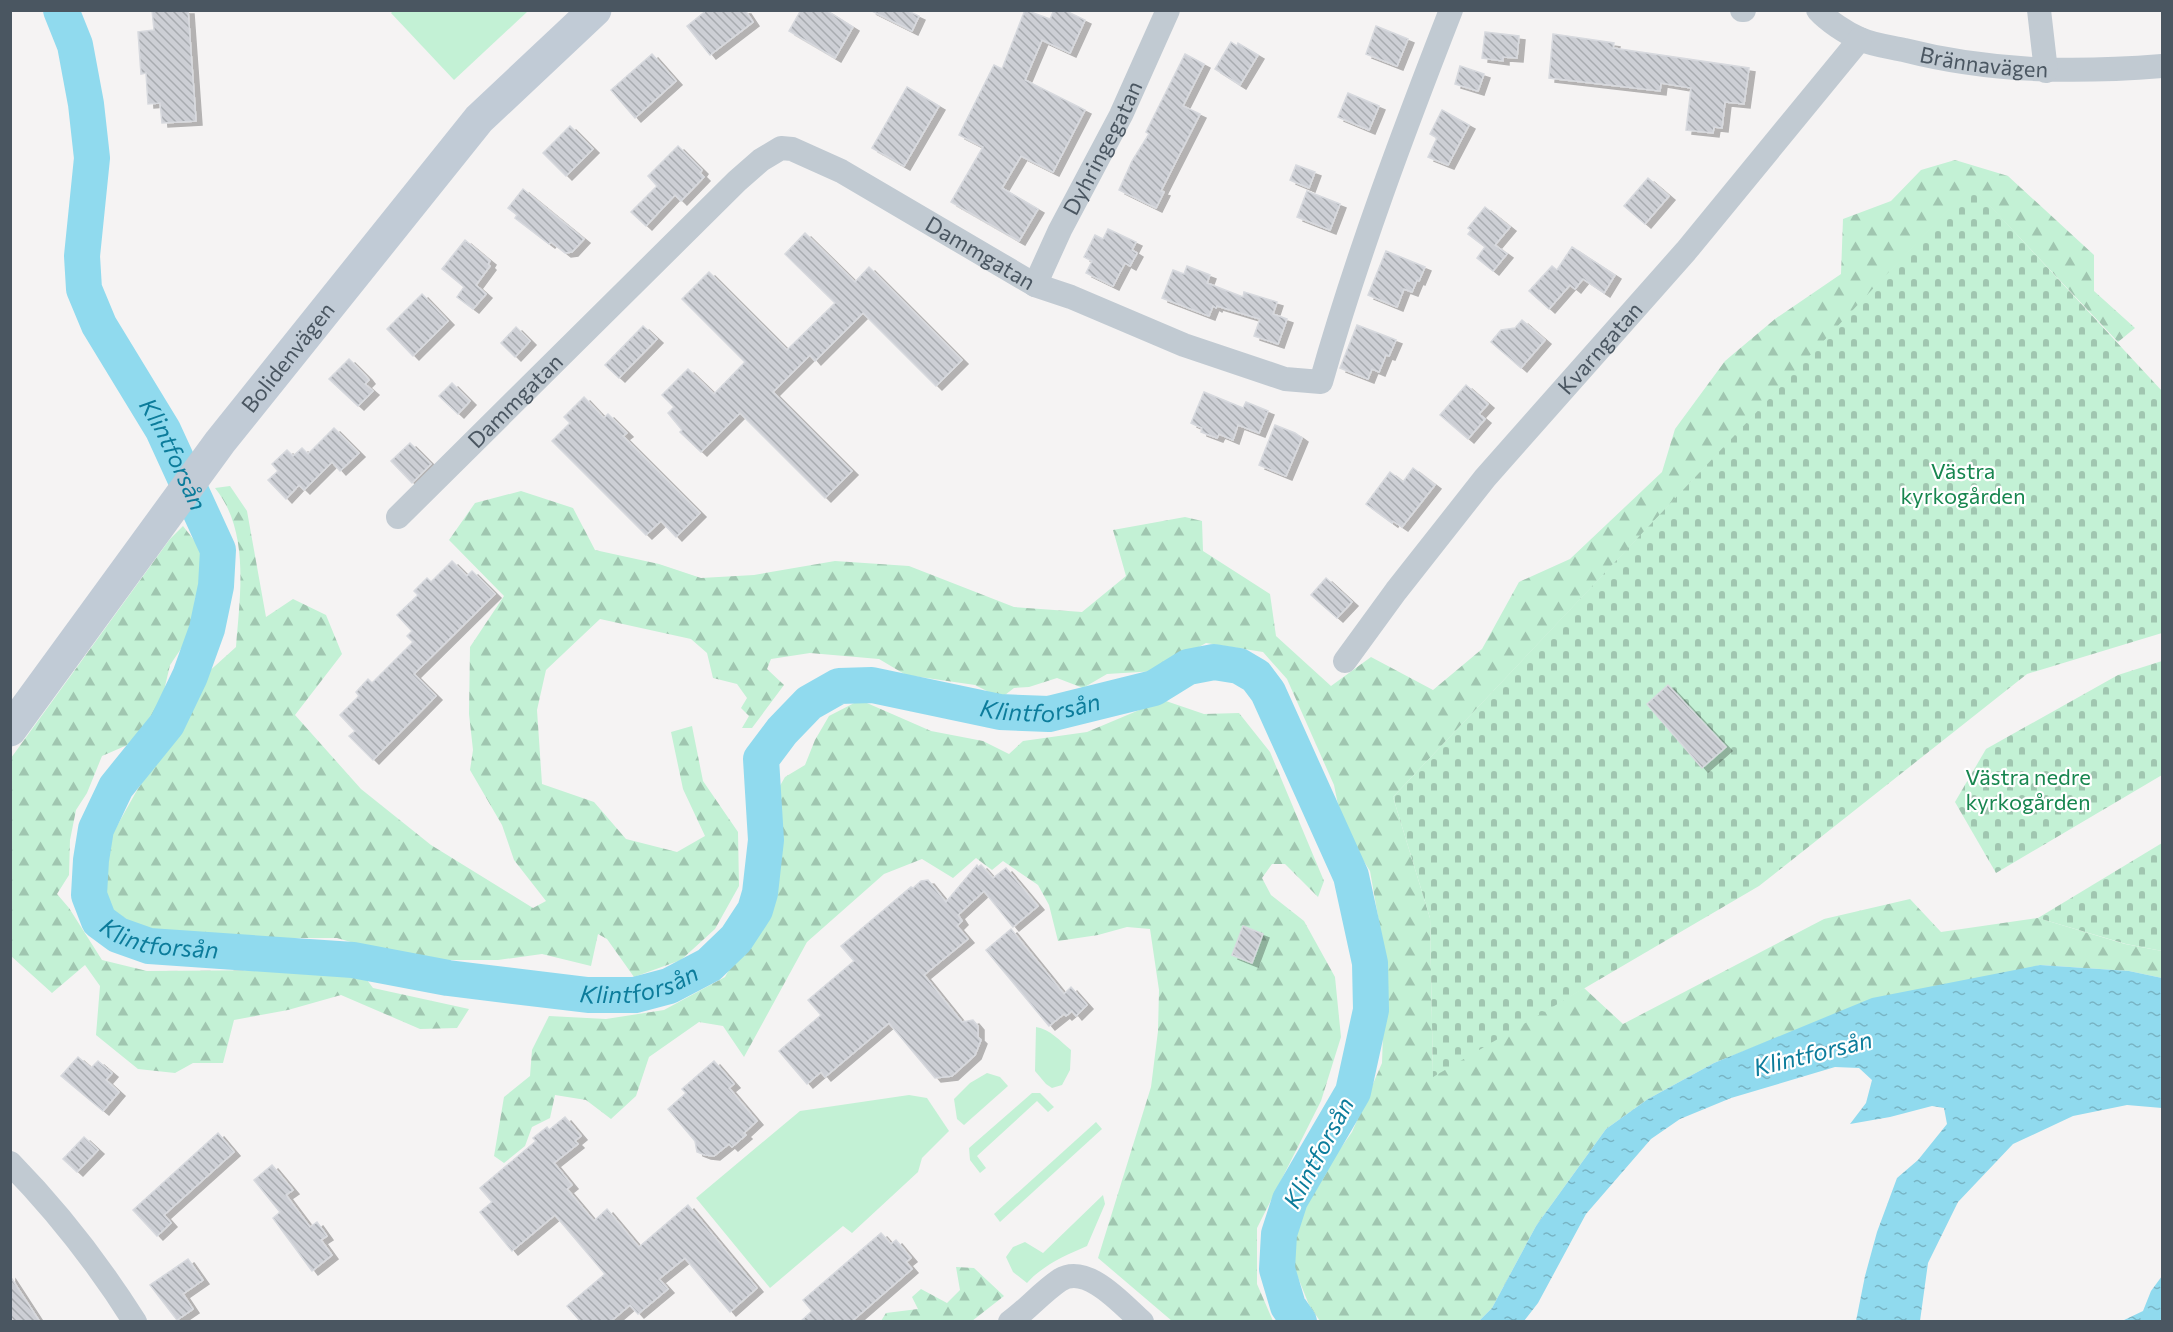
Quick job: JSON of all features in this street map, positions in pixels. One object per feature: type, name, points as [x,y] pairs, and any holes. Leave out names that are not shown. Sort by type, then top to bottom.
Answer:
[{"type":"main road","name":"Bolidenvägen","points":[[10,730],[220,442],[479,119],[595,10]]},
{"type":"street","name":"Dyhringegatan","points":[[1035,285],[1060,230],[1121,115],[1168,10]]},
{"type":"street","name":"Dammgatan","points":[[398,517],[737,181],[761,160],[781,148],[792,149],[841,171],[1035,285],[1071,297],[1184,345],[1285,380],[1321,382],[1364,241],[1451,10]]},
{"type":"street","name":"Brännavägen","points":[[1818,10],[1860,39],[1931,57],[2046,71],[2163,66]]},
{"type":"street","points":[[2039,10],[2046,71]]},
{"type":"street","name":"Kvarngatan","points":[[1345,660],[1485,478],[1686,251],[1860,39]]},
{"type":"street","points":[[10,1163],[41,1194],[112,1286],[135,1322]]},
{"type":"street","points":[[1010,1322],[1063,1278],[1072,1276],[1085,1277],[1096,1282],[1142,1322]]},
{"type":"green space","points":[[394,10],[528,11],[454,80],[391,13]]},
{"type":"green space","points":[[1955,160],[2008,176],[2094,255],[2094,291],[2135,328],[2118,342],[1971,186],[1393,797],[1430,918],[1433,1076],[1584,988],[1623,1024],[1824,919],[1910,899],[1941,932],[2038,918],[2125,944],[2162,951],[2162,978],[2129,971],[2040,965],[1787,1034],[1714,1063],[1648,1099],[1606,1129],[1536,1226],[1492,1308],[1479,1321],[1320,1321],[1309,1305],[1289,1255],[1309,1193],[1352,1132],[1382,1063],[1384,1004],[1382,939],[1370,871],[1343,829],[1334,785],[1287,679],[1263,652],[1206,643],[1156,671],[1107,674],[1083,688],[1057,678],[1029,687],[1014,688],[1001,698],[975,685],[906,675],[879,659],[810,653],[771,659],[767,669],[784,685],[752,728],[742,728],[749,716],[741,708],[747,698],[737,684],[713,678],[707,653],[691,639],[600,619],[546,670],[537,710],[542,784],[594,802],[626,839],[677,852],[705,836],[683,789],[671,732],[692,726],[703,781],[738,832],[739,886],[715,929],[681,960],[634,977],[607,939],[598,934],[591,966],[542,954],[498,960],[434,960],[392,954],[337,938],[273,938],[134,930],[105,910],[100,876],[113,833],[182,720],[205,675],[236,647],[240,585],[238,543],[234,524],[215,488],[230,486],[247,511],[266,617],[293,599],[326,615],[342,654],[295,715],[361,789],[431,845],[533,908],[546,901],[514,860],[502,825],[470,770],[473,750],[469,714],[470,647],[504,596],[449,540],[475,503],[521,491],[573,508],[595,550],[659,564],[701,578],[754,575],[835,561],[909,566],[1014,607],[1082,612],[1126,576],[1113,530],[1185,517],[1202,521],[1203,551],[1270,594],[1276,636],[1331,686],[1371,657],[1433,690],[1482,649],[1519,582],[1570,559],[1662,472],[1675,429],[1725,361],[1775,319],[1841,274],[1843,219],[1891,201],[1921,170]]},
{"type":"green space","name":"Västra kyrkogården","points":[[1971,185],[2162,391],[2162,633],[2027,674],[1759,886],[1433,1077],[1430,918],[1393,797]]},
{"type":"green space","points":[[183,526],[201,549],[202,584],[195,598],[193,631],[170,665],[159,712],[139,740],[102,756],[87,793],[76,810],[70,840],[69,875],[57,894],[69,908],[102,960],[147,971],[361,972],[373,988],[469,1009],[457,1028],[420,1029],[341,995],[288,1010],[234,1020],[223,1063],[193,1063],[175,1073],[138,1069],[96,1035],[100,986],[85,965],[52,993],[11,956],[11,758],[170,539]]},
{"type":"green space","name":"Västra nedre kyrkogården","points":[[2162,661],[2162,775],[1996,873],[1955,802],[1986,749],[2118,675]]},
{"type":"green space","points":[[860,700],[931,731],[983,741],[1009,754],[1023,741],[1087,732],[1163,700],[1204,714],[1239,713],[1270,752],[1324,881],[1318,897],[1285,864],[1272,864],[1262,878],[1271,895],[1304,921],[1335,977],[1341,1037],[1321,1101],[1257,1228],[1257,1284],[1273,1321],[1172,1321],[1098,1258],[1151,1087],[1158,1031],[1159,990],[1150,929],[1127,927],[1098,935],[1058,941],[1049,905],[1038,885],[1003,861],[992,870],[976,858],[953,878],[922,859],[884,874],[807,942],[744,1057],[723,1026],[699,1022],[649,1057],[636,1096],[611,1119],[586,1100],[555,1095],[550,1118],[532,1127],[525,1146],[504,1163],[494,1156],[504,1097],[530,1076],[532,1050],[549,1016],[606,1019],[664,1010],[725,977],[756,921],[766,917],[772,909],[771,891],[779,850],[773,798],[785,777],[805,765],[815,740],[829,716]]},
{"type":"green space","points":[[2162,843],[2162,951],[2126,944],[2038,918]]},
{"type":"green space","points":[[1036,1027],[1050,1033],[1071,1050],[1070,1070],[1062,1085],[1052,1088],[1035,1071]]},
{"type":"green space","points":[[987,1073],[1000,1077],[1008,1086],[964,1125],[957,1119],[954,1099],[970,1083]]},
{"type":"green space","points":[[1032,1093],[1040,1093],[1054,1107],[1048,1112],[1037,1101],[977,1156],[986,1168],[980,1173],[970,1160],[969,1148]]},
{"type":"green space","points":[[909,1095],[927,1098],[949,1131],[922,1158],[918,1172],[852,1233],[843,1226],[770,1288],[696,1198],[800,1111]]},
{"type":"green space","points":[[1096,1122],[1102,1129],[1000,1222],[994,1214]]},
{"type":"green space","points":[[1103,1195],[1105,1204],[1087,1246],[1047,1266],[1027,1283],[1013,1272],[1006,1257],[1013,1247],[1025,1242],[1043,1253]]},
{"type":"green space","points":[[956,1267],[974,1268],[1004,1296],[972,1321],[881,1321],[886,1313],[918,1309],[912,1297],[921,1289],[947,1303],[960,1290]]},
{"type":"water","points":[[2040,965],[2129,971],[2162,978],[2162,1108],[2127,1105],[2073,1116],[2013,1144],[1958,1202],[1928,1263],[1920,1321],[1856,1321],[1877,1232],[1897,1178],[1918,1160],[1947,1124],[1944,1108],[1932,1106],[1850,1124],[1866,1103],[1872,1080],[1859,1068],[1835,1067],[1731,1098],[1680,1119],[1651,1139],[1586,1214],[1538,1303],[1524,1321],[1479,1321],[1492,1308],[1536,1226],[1606,1129],[1648,1099],[1714,1063],[1872,998]]},
{"type":"water","points":[[2162,1276],[2162,1321],[2122,1321],[2143,1311],[2151,1291]]},
{"type":"building","points":[[152,10],[188,10],[196,121],[162,123],[160,103],[148,104],[146,73],[141,74],[138,32],[154,30]]},
{"type":"building","points":[[707,10],[745,10],[753,22],[710,55],[687,26]]},
{"type":"building","points":[[801,10],[826,10],[853,27],[835,58],[789,31]]},
{"type":"building","points":[[870,10],[906,10],[919,16],[912,31]]},
{"type":"building","points":[[1025,10],[1050,19],[1054,10],[1064,10],[1085,20],[1070,53],[1042,40],[1025,80],[1085,110],[1053,172],[1021,156],[1002,188],[1038,209],[1019,241],[951,202],[983,147],[959,135],[994,65],[1002,69]]},
{"type":"building","points":[[1376,26],[1408,39],[1397,66],[1366,54]]},
{"type":"building","points":[[1485,32],[1519,36],[1517,58],[1503,57],[1503,61],[1482,58]]},
{"type":"building","points":[[1553,34],[1614,43],[1613,48],[1749,68],[1744,104],[1725,102],[1722,128],[1714,127],[1713,133],[1686,130],[1691,88],[1661,83],[1660,91],[1549,78]]},
{"type":"building","points":[[1231,42],[1237,46],[1238,43],[1258,55],[1240,85],[1215,69]]},
{"type":"building","points":[[652,54],[676,81],[635,118],[611,90]]},
{"type":"building","points":[[1185,54],[1204,64],[1183,106],[1200,114],[1161,191],[1164,192],[1156,208],[1119,190],[1132,161],[1149,134],[1146,132]]},
{"type":"building","points":[[1460,66],[1484,74],[1478,91],[1455,84]]},
{"type":"building","points":[[907,87],[939,106],[904,166],[872,148]]},
{"type":"building","points":[[1348,93],[1379,106],[1369,130],[1338,117]]},
{"type":"building","points":[[1442,110],[1469,125],[1448,165],[1428,157],[1437,138],[1430,134]]},
{"type":"building","points":[[570,126],[593,149],[566,176],[543,153]]},
{"type":"building","points":[[678,146],[702,170],[700,173],[704,177],[681,201],[675,195],[646,226],[631,212],[657,186],[648,176]]},
{"type":"building","points":[[1296,165],[1315,172],[1309,188],[1290,180]]},
{"type":"building","points":[[1648,178],[1669,196],[1645,224],[1624,206]]},
{"type":"building","points":[[523,189],[584,239],[572,252],[565,253],[551,242],[549,244],[515,218],[517,215],[508,208]]},
{"type":"building","points":[[1307,191],[1340,204],[1330,230],[1297,217]]},
{"type":"building","points":[[1485,207],[1510,227],[1495,245],[1507,254],[1493,271],[1477,258],[1485,247],[1468,234],[1471,230],[1468,228]]},
{"type":"building","points":[[1108,229],[1136,242],[1132,250],[1137,253],[1130,266],[1125,263],[1113,286],[1086,273],[1092,261],[1084,257],[1095,235],[1103,239]]},
{"type":"building","points":[[805,233],[855,282],[869,267],[962,360],[936,386],[863,313],[815,361],[810,355],[773,392],[852,471],[825,498],[740,413],[701,452],[680,432],[682,430],[668,413],[674,407],[662,395],[688,369],[714,394],[745,362],[682,299],[709,272],[787,350],[835,303],[785,254]]},
{"type":"building","points":[[465,240],[490,261],[488,264],[490,266],[476,285],[486,294],[473,309],[457,297],[464,287],[442,269]]},
{"type":"building","points":[[1572,247],[1615,275],[1604,293],[1583,279],[1575,289],[1570,285],[1549,309],[1529,291],[1552,266],[1557,270]]},
{"type":"building","points":[[1386,251],[1425,267],[1412,292],[1404,289],[1397,307],[1368,295]]},
{"type":"building","points":[[1187,266],[1210,275],[1207,283],[1243,297],[1244,292],[1277,302],[1273,314],[1287,319],[1278,344],[1254,336],[1260,319],[1217,306],[1216,308],[1213,306],[1209,316],[1162,298],[1173,270],[1184,274]]},
{"type":"building","points":[[422,294],[448,321],[413,356],[387,329]]},
{"type":"building","points":[[1522,320],[1545,340],[1521,368],[1491,342],[1501,330],[1515,328]]},
{"type":"building","points":[[1357,325],[1396,340],[1379,372],[1372,369],[1368,379],[1340,368]]},
{"type":"building","points":[[643,326],[657,339],[619,378],[605,365]]},
{"type":"building","points":[[516,327],[530,341],[515,357],[501,343]]},
{"type":"building","points":[[349,359],[369,380],[365,384],[373,391],[358,406],[329,379]]},
{"type":"building","points":[[452,383],[470,401],[458,414],[439,396]]},
{"type":"building","points":[[1466,385],[1488,404],[1479,414],[1485,419],[1468,439],[1440,415]]},
{"type":"building","points":[[1204,392],[1243,408],[1246,402],[1268,411],[1259,433],[1238,425],[1233,440],[1219,434],[1217,438],[1201,432],[1202,428],[1191,423]]},
{"type":"building","points":[[584,397],[604,418],[608,414],[627,433],[623,436],[700,513],[676,537],[661,521],[646,535],[552,441],[570,423],[564,417]]},
{"type":"building","points":[[1275,425],[1302,438],[1286,476],[1259,465]]},
{"type":"building","points":[[334,428],[359,453],[340,471],[332,462],[304,490],[299,485],[286,499],[268,480],[278,471],[272,464],[287,450],[293,456],[302,448],[308,454]]},
{"type":"building","points":[[410,443],[431,464],[412,483],[391,461]]},
{"type":"building","points":[[1413,468],[1435,485],[1402,527],[1393,521],[1392,523],[1366,504],[1390,472],[1403,482]]},
{"type":"building","points":[[452,561],[467,576],[472,571],[495,594],[414,674],[436,696],[373,760],[349,736],[355,731],[340,715],[359,696],[356,692],[368,679],[372,683],[413,642],[407,636],[412,631],[397,615],[418,595],[414,591],[427,578],[431,582]]},
{"type":"building","points":[[1326,578],[1352,602],[1337,618],[1311,595]]},
{"type":"building","points":[[1668,685],[1726,747],[1702,768],[1647,704]]},
{"type":"building","points":[[977,865],[978,867],[981,865],[993,878],[1006,868],[1038,906],[1013,927],[984,891],[958,915],[962,921],[957,926],[968,939],[924,975],[962,1022],[973,1020],[978,1026],[978,1037],[981,1040],[975,1055],[952,1076],[935,1078],[889,1023],[825,1077],[821,1072],[807,1084],[779,1051],[821,1015],[808,1000],[854,961],[841,946],[921,881],[928,880],[946,902]]},
{"type":"building","points":[[1243,926],[1263,934],[1252,963],[1232,955]]},
{"type":"building","points":[[1011,929],[1064,994],[1071,987],[1087,1005],[1076,1016],[1072,1011],[1066,1016],[1064,1014],[1049,1026],[986,950]]},
{"type":"building","points":[[78,1057],[91,1068],[98,1061],[112,1073],[106,1080],[119,1092],[103,1111],[61,1076]]},
{"type":"building","points":[[714,1061],[734,1084],[729,1088],[757,1121],[732,1147],[729,1144],[714,1156],[697,1152],[695,1141],[668,1109],[686,1093],[682,1089]]},
{"type":"building","points":[[565,1117],[581,1136],[575,1141],[578,1144],[554,1163],[572,1185],[567,1189],[594,1221],[607,1209],[639,1247],[688,1205],[757,1288],[730,1312],[685,1258],[659,1279],[668,1289],[638,1314],[630,1305],[610,1322],[581,1322],[567,1306],[605,1274],[555,1215],[512,1251],[480,1212],[492,1202],[480,1188],[536,1141],[533,1138],[547,1127],[549,1130]]},
{"type":"building","points":[[218,1133],[234,1152],[164,1215],[171,1223],[157,1236],[133,1210]]},
{"type":"building","points":[[84,1137],[98,1150],[77,1172],[63,1159]]},
{"type":"building","points":[[272,1165],[293,1190],[286,1195],[310,1227],[317,1222],[327,1236],[321,1240],[332,1255],[312,1271],[273,1218],[280,1212],[254,1180]]},
{"type":"building","points":[[881,1233],[891,1244],[896,1240],[911,1258],[906,1262],[912,1269],[851,1322],[800,1322],[812,1311],[803,1300]]},
{"type":"building","points":[[188,1259],[203,1280],[183,1294],[193,1309],[177,1320],[150,1285]]},
{"type":"building","points":[[10,1276],[40,1322],[14,1322],[10,1316]]},
{"type":"waterway","name":"Klintforsån","points":[[61,10],[75,45],[86,104],[92,158],[82,256],[84,289],[99,325],[163,430],[218,550],[216,586],[207,629],[190,676],[167,724],[116,787],[96,829],[89,895],[99,921],[118,935],[149,946],[353,960],[448,978],[588,995],[635,995],[669,986],[709,965],[736,939],[755,910],[760,893],[766,840],[761,759],[782,731],[809,703],[839,686],[872,685],[1000,712],[1049,714],[1154,688],[1188,667],[1214,662],[1239,666],[1256,676],[1268,692],[1351,876],[1370,963],[1371,1010],[1353,1092],[1290,1200],[1279,1234],[1277,1269],[1288,1306],[1299,1322]]}]
